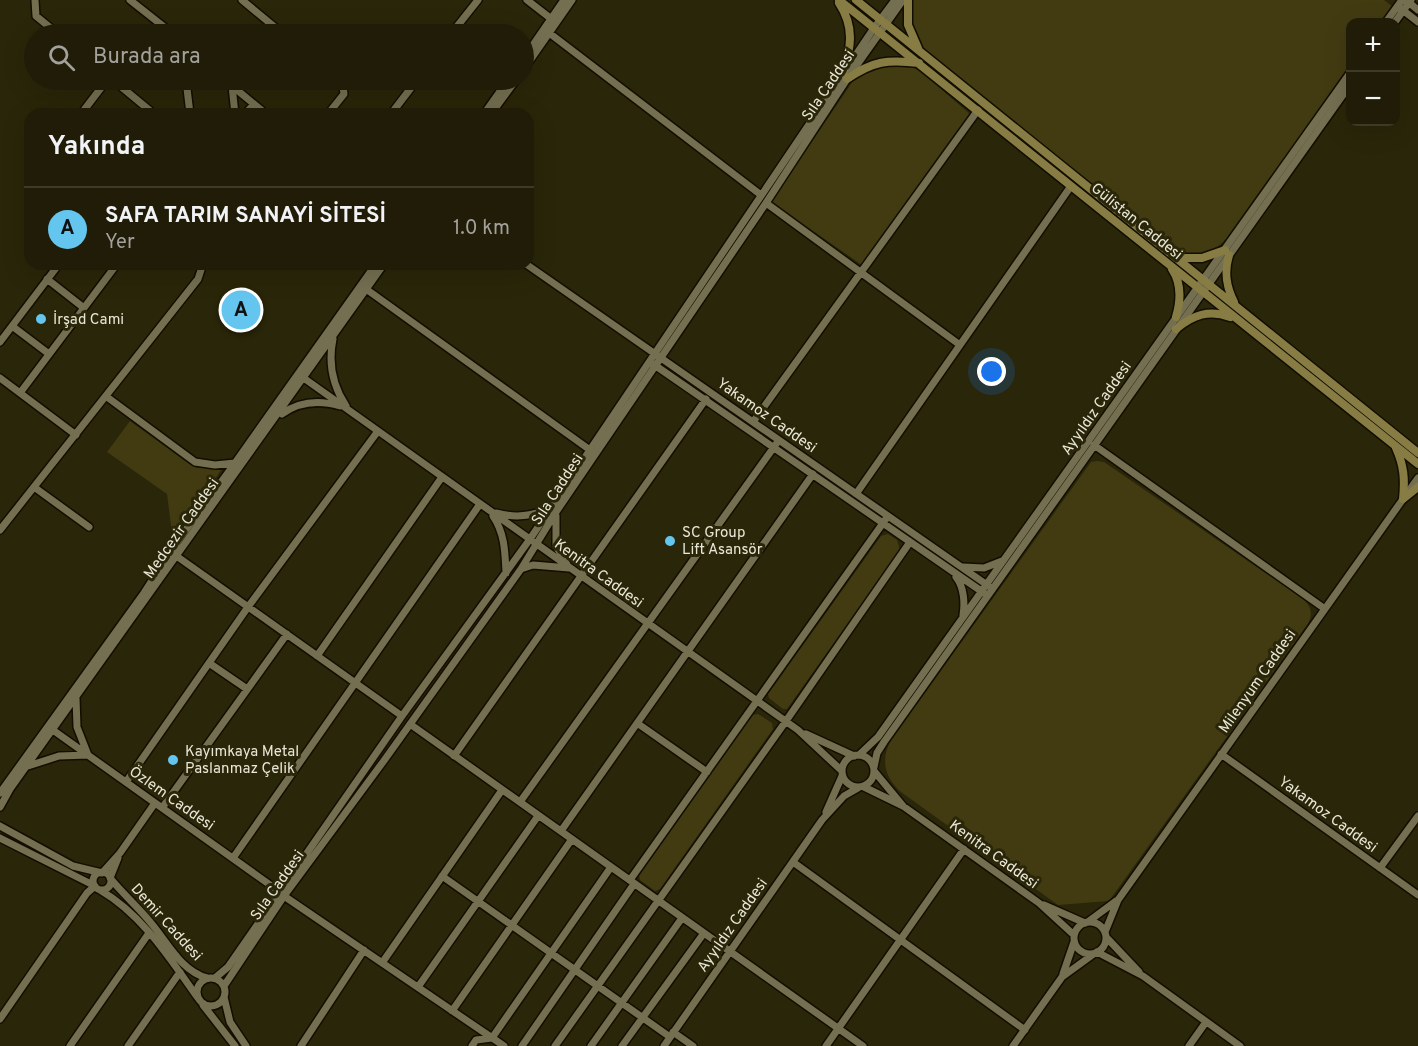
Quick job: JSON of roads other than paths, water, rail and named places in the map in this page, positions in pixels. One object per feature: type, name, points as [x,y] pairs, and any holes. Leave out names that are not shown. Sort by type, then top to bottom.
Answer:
[{"type":"main road","name":"Gülistan Caddesi","points":[[838,0],[877,31],[922,59],[1171,260],[1200,289],[1418,464]]},
{"type":"main road","points":[[838,0],[844,11],[852,38],[845,76]]},
{"type":"main road","name":"Gülistan Caddesi","points":[[856,0],[884,22],[978,111],[1071,186],[1171,260],[1206,281],[1418,453]]},
{"type":"main road","points":[[845,76],[887,60],[922,59],[908,25],[908,0]]},
{"type":"main road","points":[[1176,317],[1180,292],[1171,260],[1202,258],[1227,252],[1227,284],[1237,308]]},
{"type":"main road","points":[[1176,329],[1191,317],[1204,314],[1224,314],[1239,320]]},
{"type":"main road","points":[[1394,445],[1403,463],[1405,480],[1403,499]]},
{"type":"main road","points":[[1403,499],[1418,487]]},
{"type":"street","points":[[35,0],[36,16],[46,24]]},
{"type":"street","points":[[130,0],[160,24]]},
{"type":"street","points":[[242,0],[270,24]]},
{"type":"street","points":[[459,24],[478,0]]},
{"type":"street","points":[[527,0],[554,20]]},
{"type":"street","points":[[554,20],[564,0]]},
{"type":"street","points":[[534,46],[572,0]]},
{"type":"street","points":[[884,22],[894,0]]},
{"type":"street","points":[[224,997],[220,1003],[208,1006],[200,1001],[198,986],[228,967],[282,894],[402,716],[555,508],[649,360],[761,195],[877,31],[903,0]]},
{"type":"street","points":[[1405,3],[1418,10]]},
{"type":"street","points":[[1405,3],[1418,22]]},
{"type":"street","points":[[1390,18],[1405,3]]},
{"type":"street","points":[[1397,18],[1405,3]]},
{"type":"street","points":[[534,52],[546,31]]},
{"type":"street","points":[[546,31],[761,195]]},
{"type":"street","name":"Sıla Caddesi","points":[[224,986],[282,894],[410,724],[521,569],[537,544],[555,508],[661,358],[766,202],[845,76]]},
{"type":"street","name":"Ayyıldız Caddesi","points":[[1227,252],[1346,79]]},
{"type":"street","points":[[86,108],[99,90]]},
{"type":"street","points":[[125,90],[147,108]]},
{"type":"street","points":[[187,90],[189,108]]},
{"type":"street","points":[[232,90],[234,108]]},
{"type":"street","points":[[237,90],[259,108]]},
{"type":"street","points":[[333,108],[344,94],[344,90]]},
{"type":"street","points":[[396,108],[409,90]]},
{"type":"street","points":[[488,108],[501,90]]},
{"type":"street","points":[[495,108],[509,90]]},
{"type":"street","name":"Ayyıldız Caddesi","points":[[989,586],[1004,560],[1176,317],[1200,289],[1346,90]]},
{"type":"street","points":[[250,108],[254,104]]},
{"type":"street","points":[[753,422],[978,111]]},
{"type":"street","points":[[856,494],[1071,186]]},
{"type":"street","points":[[766,202],[960,345]]},
{"type":"street","points":[[0,342],[54,270]]},
{"type":"street","points":[[20,393],[112,270]]},
{"type":"street","points":[[0,530],[107,397],[198,279],[202,270]]},
{"type":"street","name":"Medcezir Caddesi","points":[[0,793],[50,728],[144,593],[275,419],[372,270]]},
{"type":"street","name":"Medcezir Caddesi","points":[[0,807],[50,728],[76,698],[235,462],[334,336],[380,270]]},
{"type":"street","name":"Yakamoz Caddesi","points":[[534,270],[856,494],[910,542],[984,593]]},
{"type":"street","points":[[47,279],[84,308]]},
{"type":"street","points":[[366,289],[590,450]]},
{"type":"street","name":"Ayyıldız Caddesi","points":[[874,769],[877,753],[984,593],[1094,445],[1176,329],[1200,289]]},
{"type":"street","points":[[12,326],[49,354]]},
{"type":"street","points":[[334,336],[331,354],[333,376],[340,397],[349,411]]},
{"type":"street","name":"Yakamoz Caddesi","points":[[649,360],[813,474],[989,586]]},
{"type":"street","name":"Kenitra Caddesi","points":[[301,376],[580,577],[798,730]]},
{"type":"street","points":[[0,378],[76,435]]},
{"type":"street","points":[[107,397],[195,462],[215,465],[235,462]]},
{"type":"street","points":[[454,756],[706,399]]},
{"type":"street","points":[[275,419],[293,406],[307,403],[331,404],[349,411]]},
{"type":"street","points":[[126,782],[248,607],[378,431]]},
{"type":"street","points":[[520,802],[779,440]]},
{"type":"street","points":[[1094,445],[1325,609]]},
{"type":"street","points":[[561,831],[813,474]]},
{"type":"street","points":[[317,656],[442,477]]},
{"type":"street","name":"Milenyum Caddesi","points":[[1118,900],[1418,478]]},
{"type":"street","points":[[34,487],[89,527]]},
{"type":"street","points":[[233,858],[480,504]]},
{"type":"street","points":[[490,511],[510,516],[527,515],[555,508]]},
{"type":"street","points":[[555,508],[556,546],[569,568]]},
{"type":"street","points":[[490,511],[502,530],[506,573]]},
{"type":"street","points":[[522,1046],[707,772],[886,520]]},
{"type":"street","points":[[555,1046],[910,542]]},
{"type":"street","points":[[174,554],[402,716]]},
{"type":"street","points":[[956,564],[978,569],[1004,560]]},
{"type":"street","points":[[521,569],[533,565],[569,568]]},
{"type":"street","points":[[948,568],[960,582],[964,606],[962,618]]},
{"type":"street","name":"Ayyıldız Caddesi","points":[[856,755],[878,737],[962,618],[984,593]]},
{"type":"street","points":[[98,888],[94,877],[102,873],[159,806],[287,634]]},
{"type":"street","points":[[209,663],[247,689]]},
{"type":"street","points":[[26,768],[59,756],[88,755],[77,727],[76,698]]},
{"type":"street","points":[[637,723],[707,772]]},
{"type":"street","points":[[410,724],[863,1046]]},
{"type":"street","name":"Özlem Caddesi","points":[[50,728],[282,894],[504,1046]]},
{"type":"street","points":[[798,730],[868,759],[903,806]]},
{"type":"street","points":[[798,730],[842,773],[848,784],[861,787],[903,806]]},
{"type":"street","name":"Yakamoz Caddesi","points":[[1221,754],[1418,895]]},
{"type":"street","points":[[842,773],[845,761],[856,755]]},
{"type":"street","points":[[861,787],[873,779],[874,769]]},
{"type":"street","name":"Ayyıldız Caddesi","points":[[822,820],[842,773]]},
{"type":"street","name":"Ayyıldız Caddesi","points":[[664,1046],[822,820],[844,796],[861,787]]},
{"type":"street","points":[[382,963],[502,790]]},
{"type":"street","name":"Kenitra Caddesi","points":[[903,806],[1039,903]]},
{"type":"street","points":[[418,987],[538,816]]},
{"type":"street","points":[[1380,868],[1418,816]]},
{"type":"street","points":[[0,826],[73,866],[106,874],[110,878]]},
{"type":"street","name":"Demir Caddesi","points":[[0,838],[98,888],[123,906],[149,933],[235,1046]]},
{"type":"street","points":[[452,1011],[572,839]]},
{"type":"street","points":[[826,1046],[964,849]]},
{"type":"street","points":[[0,1019],[87,893],[98,888],[109,887],[110,878],[120,853]]},
{"type":"street","points":[[793,862],[1025,1030]]},
{"type":"street","points":[[472,1046],[476,1040],[492,1038],[611,867]]},
{"type":"street","points":[[441,876],[642,1018],[693,1046]]},
{"type":"street","name":"Demir Caddesi","points":[[110,878],[183,963],[196,974],[211,978]]},
{"type":"street","points":[[1013,1046],[1062,977],[1078,927],[1118,900]]},
{"type":"street","points":[[1062,977],[1103,947],[1118,900]]},
{"type":"street","points":[[1039,903],[1086,922],[1098,924],[1105,935],[1143,976]]},
{"type":"street","points":[[1039,903],[1074,938],[1080,951],[1090,954],[1096,952],[1143,976],[1240,1046]]},
{"type":"street","points":[[591,1046],[682,918]]},
{"type":"street","points":[[70,1046],[149,933]]},
{"type":"street","points":[[622,1046],[704,933]]},
{"type":"street","points":[[300,1046],[364,950]]},
{"type":"street","points":[[128,1046],[180,972]]},
{"type":"street","points":[[211,978],[224,986],[224,997],[230,1022],[246,1046]]},
{"type":"street","points":[[1189,1046],[1206,1022]]},
{"type":"place","name":"SAFA TARIM SANAYİ SİTESİ","points":[[241,310]]},
{"type":"place","name":"İrşad Cami","points":[[41,319]]},
{"type":"place","name":"SC Group Lift Asansör","points":[[670,541]]},
{"type":"place","name":"Kayımkaya Metal Paslanmaz Çelik","points":[[173,760]]}]
